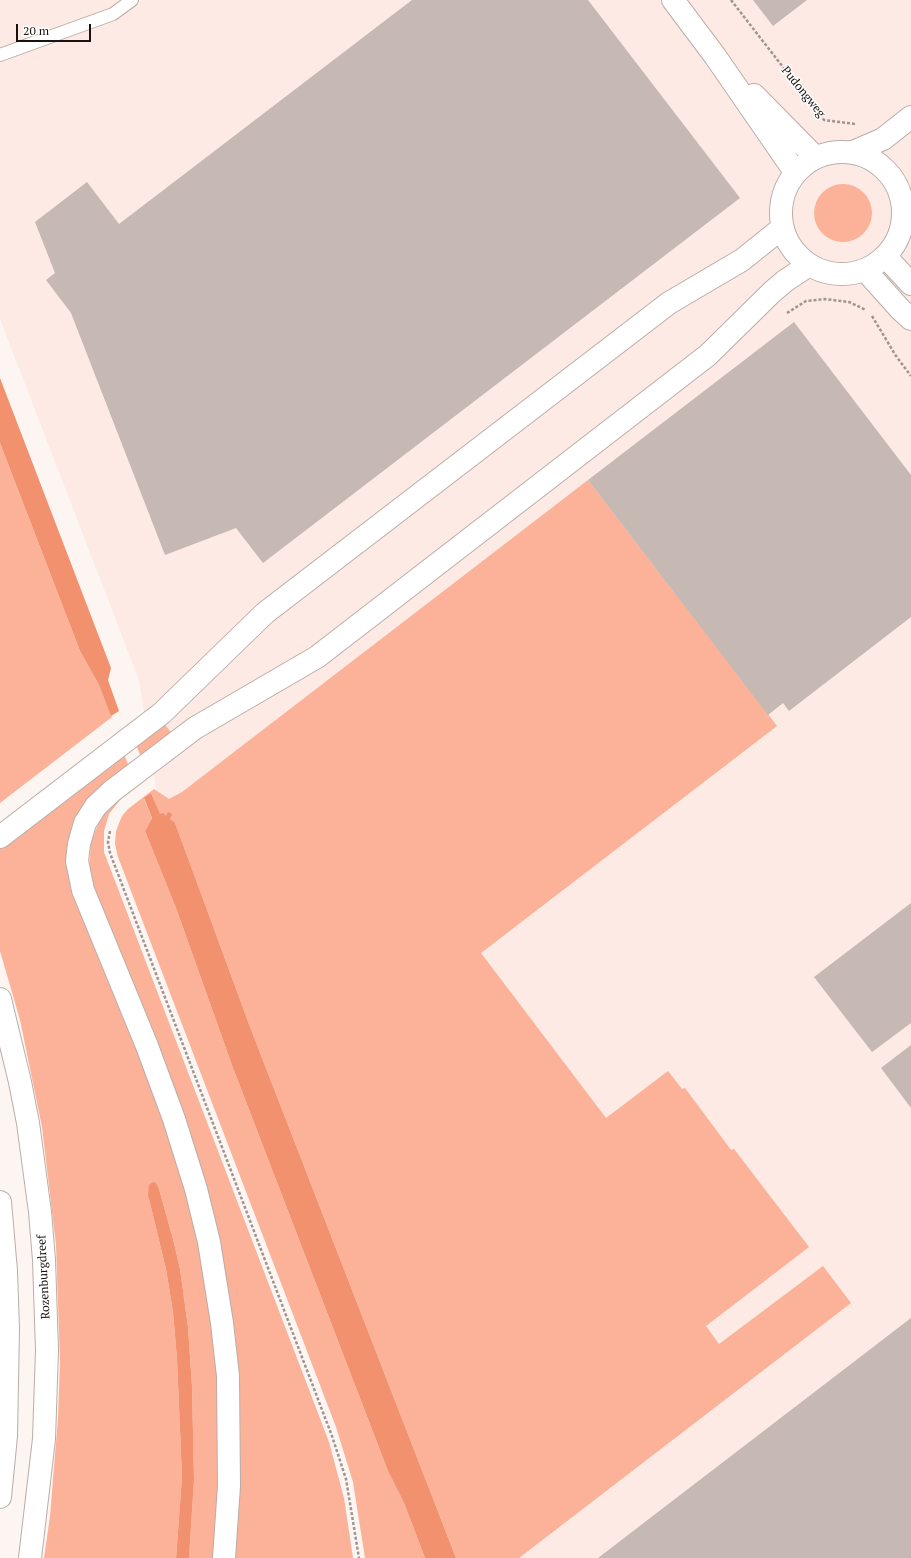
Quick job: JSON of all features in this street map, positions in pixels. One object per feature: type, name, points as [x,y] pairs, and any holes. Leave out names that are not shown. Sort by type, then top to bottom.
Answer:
[{"type":"main road","points":[[673,0],[715,56],[795,172]]},
{"type":"main road","points":[[715,56],[815,157]]},
{"type":"main road","points":[[853,152],[883,139],[911,117]]},
{"type":"main road","points":[[834,151],[853,152],[871,158],[886,170],[897,185],[907,217],[896,241],[885,256],[865,270],[847,274],[827,273],[809,265],[797,255],[788,242],[782,228],[780,208],[785,189],[795,172],[804,164],[815,157],[834,151]]},
{"type":"main road","points":[[0,838],[171,706],[266,613],[669,302],[742,260],[782,228]]},
{"type":"main road","points":[[885,256],[911,284]]},
{"type":"main road","points":[[224,1558],[229,1486],[228,1376],[220,1309],[209,1242],[196,1190],[174,1119],[147,1046],[83,890],[77,861],[82,833],[96,806],[112,791],[204,722],[317,657],[708,355],[772,292],[785,281],[809,265]]},
{"type":"main road","points":[[865,270],[911,319]]},
{"type":"main road","name":"Rozenburgdreef","points":[[0,999],[17,1067],[28,1123],[40,1212],[44,1260],[47,1350],[44,1439],[30,1558]]},
{"type":"main road","points":[[0,1202],[6,1271],[8,1329],[6,1436],[0,1497]]},
{"type":"lane","points":[[0,55],[114,14],[132,0]]},
{"type":"path","name":"Pudongweg","points":[[732,0],[824,120],[860,125]]},
{"type":"path","points":[[871,314],[896,356],[911,376]]},
{"type":"path","points":[[111,826],[108,842],[110,853],[332,1436],[346,1479],[359,1558]]},
{"type":"shaded area","points":[[0,0],[911,0],[911,1558],[456,1558],[250,1027],[160,815],[139,680],[0,319]]},
{"type":"shaded area","points":[[843,184],[854,186],[867,197],[870,202],[872,213],[870,224],[859,237],[854,240],[843,242],[832,240],[819,229],[816,224],[814,213],[816,202],[827,189],[832,186]]},
{"type":"shaded area","points":[[0,378],[111,668],[108,680],[119,711],[111,716],[99,685],[80,651],[0,443]]},
{"type":"shaded area","points":[[0,443],[80,651],[99,685],[112,717],[0,803]]},
{"type":"shaded area","points":[[588,480],[777,726],[481,953],[606,1118],[668,1071],[682,1089],[685,1088],[731,1150],[734,1149],[809,1247],[706,1326],[719,1344],[823,1266],[851,1303],[519,1558],[456,1558],[250,1027],[175,823],[160,815],[151,793],[144,799],[152,818],[145,831],[176,908],[233,1068],[388,1471],[404,1503],[425,1558],[365,1558],[353,1482],[336,1427],[118,857],[115,844],[116,831],[122,816],[128,809],[154,789],[169,799],[182,792]]},
{"type":"shaded area","points":[[162,721],[174,736],[142,760],[135,742]]},
{"type":"shaded area","points":[[123,751],[129,767],[76,821],[120,999],[182,1167],[210,1292],[222,1433],[216,1558],[189,1558],[194,1480],[192,1386],[188,1327],[180,1269],[173,1239],[159,1189],[149,1185],[149,1199],[166,1269],[173,1312],[177,1359],[182,1477],[176,1558],[44,1558],[50,1516],[58,1418],[60,1362],[56,1245],[42,1127],[20,1020],[0,951],[0,845]]},
{"type":"shaded area","points":[[136,783],[138,786],[120,800],[109,814],[104,831],[104,852],[329,1442],[344,1498],[353,1558],[231,1558],[230,1321],[98,905],[89,870],[91,841],[101,818],[107,809]]},
{"type":"shaded area","points":[[151,793],[160,814],[163,813],[166,816],[168,812],[172,814],[170,819],[175,823],[250,1027],[456,1558],[425,1558],[404,1503],[388,1471],[233,1068],[176,908],[145,831],[152,818],[144,798]]},
{"type":"shaded area","points":[[153,1182],[156,1183],[159,1189],[173,1239],[180,1269],[188,1327],[192,1386],[194,1480],[189,1558],[176,1558],[182,1477],[177,1359],[173,1312],[166,1269],[148,1195],[149,1185]]},
{"type":"building","points":[[412,0],[588,0],[740,198],[263,563],[236,528],[165,555],[71,313],[46,280],[55,273],[35,222],[87,182],[119,224]]},
{"type":"building","points":[[753,0],[807,0],[773,26]]},
{"type":"building","points":[[794,322],[911,475],[911,617],[789,711],[783,703],[768,715],[588,480]]},
{"type":"building","points":[[911,903],[911,1023],[872,1052],[814,977]]},
{"type":"building","points":[[911,1045],[911,1108],[881,1068]]},
{"type":"building","points":[[911,1318],[911,1558],[598,1558]]}]
